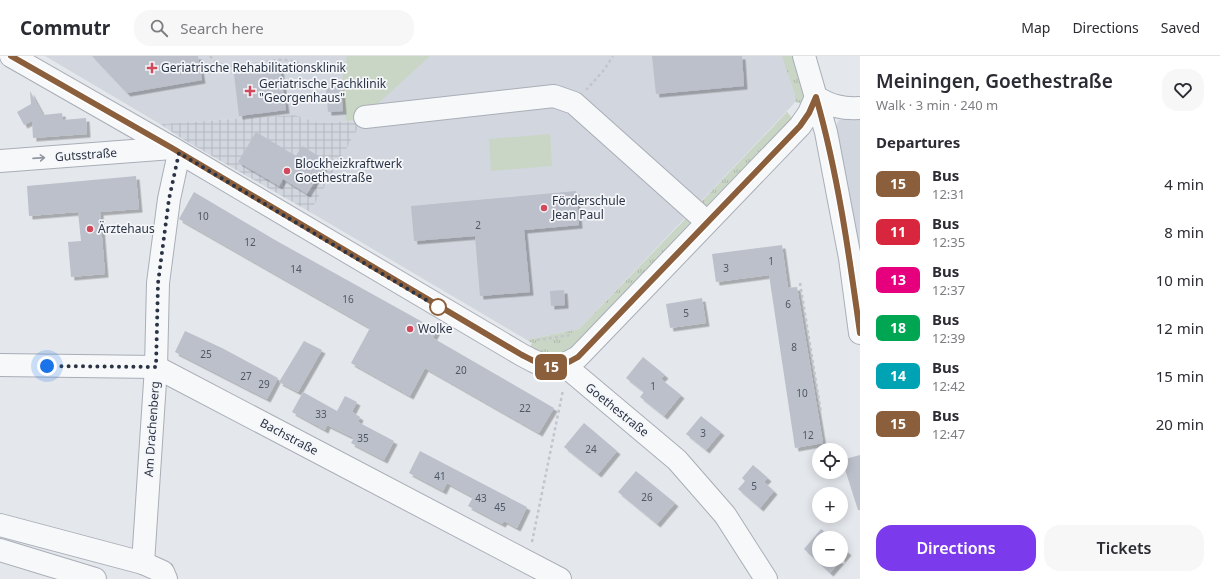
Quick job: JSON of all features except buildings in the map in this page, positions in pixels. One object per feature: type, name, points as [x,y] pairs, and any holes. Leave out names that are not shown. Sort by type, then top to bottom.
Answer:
[{"type":"street","points":[[11,56],[522,355],[540,365],[552,367],[564,365],[578,357],[800,126],[809,113],[816,97]]},
{"type":"street","points":[[804,56],[826,132],[843,221],[860,333]]},
{"type":"street","points":[[365,117],[554,96],[574,103],[707,222]]},
{"type":"street","points":[[816,97],[829,105],[839,108],[860,108]]},
{"type":"street","name":"Gutsstraße","points":[[0,161],[175,151]]},
{"type":"street","name":"Am Drachenberg","points":[[143,563],[156,367],[158,283],[175,151]]},
{"type":"street","name":"Bachstraße","points":[[0,365],[156,367],[560,579]]},
{"type":"street","name":"Goethestraße","points":[[564,365],[677,460],[725,515],[766,579]]},
{"type":"street","points":[[0,525],[143,563],[163,572],[166,579]]},
{"type":"street","points":[[0,550],[95,579]]},
{"type":"path","points":[[210,56],[214,61],[231,66],[287,60],[314,70]]},
{"type":"path","points":[[574,103],[604,70],[613,56]]},
{"type":"path","points":[[800,283],[821,413]]},
{"type":"path","points":[[528,563],[562,390]]},
{"type":"shaded area","points":[[45,56],[783,56],[795,95],[795,102],[579,329],[527,340],[310,212],[361,121],[319,123],[295,115],[160,124]]},
{"type":"shaded area","points":[[295,115],[319,123],[362,121],[310,212],[184,140],[160,124]]},
{"type":"shaded area","points":[[860,117],[860,254],[835,128],[839,120]]},
{"type":"green space","points":[[347,56],[430,56],[361,119],[346,121],[342,81]]},
{"type":"green space","points":[[782,56],[797,56],[806,104],[795,102],[795,95]]},
{"type":"green space","points":[[787,112],[795,121],[708,211],[700,203]]},
{"type":"green space","points":[[550,134],[552,166],[491,171],[489,139]]},
{"type":"green space","points":[[690,214],[698,221],[578,344],[565,351],[554,354],[543,353],[530,347],[532,343],[527,340],[579,329]]},
{"type":"bus line","name":"15","points":[[11,56],[172,148],[368,266],[522,355],[540,365],[552,367],[564,365],[578,357],[800,126],[809,113],[816,97],[826,132],[850,258],[860,333]]},
{"type":"place","name":"Geriatrische Rehabilitationsklinik","points":[[152,68]]},
{"type":"place","name":"Geriatrische Fachklinik \"Georgenhaus\"","points":[[250,91]]},
{"type":"place","name":"Blockheizkraftwerk Goethestraße","points":[[287,171]]},
{"type":"place","name":"Förderschule Jean Paul","points":[[544,208]]},
{"type":"place","name":"Ärztehaus","points":[[90,229]]},
{"type":"place","name":"Wolke","points":[[410,329]]},
{"type":"route","points":[[47,366],[156,367],[158,283],[169,199],[179,153],[438,307]]}]
